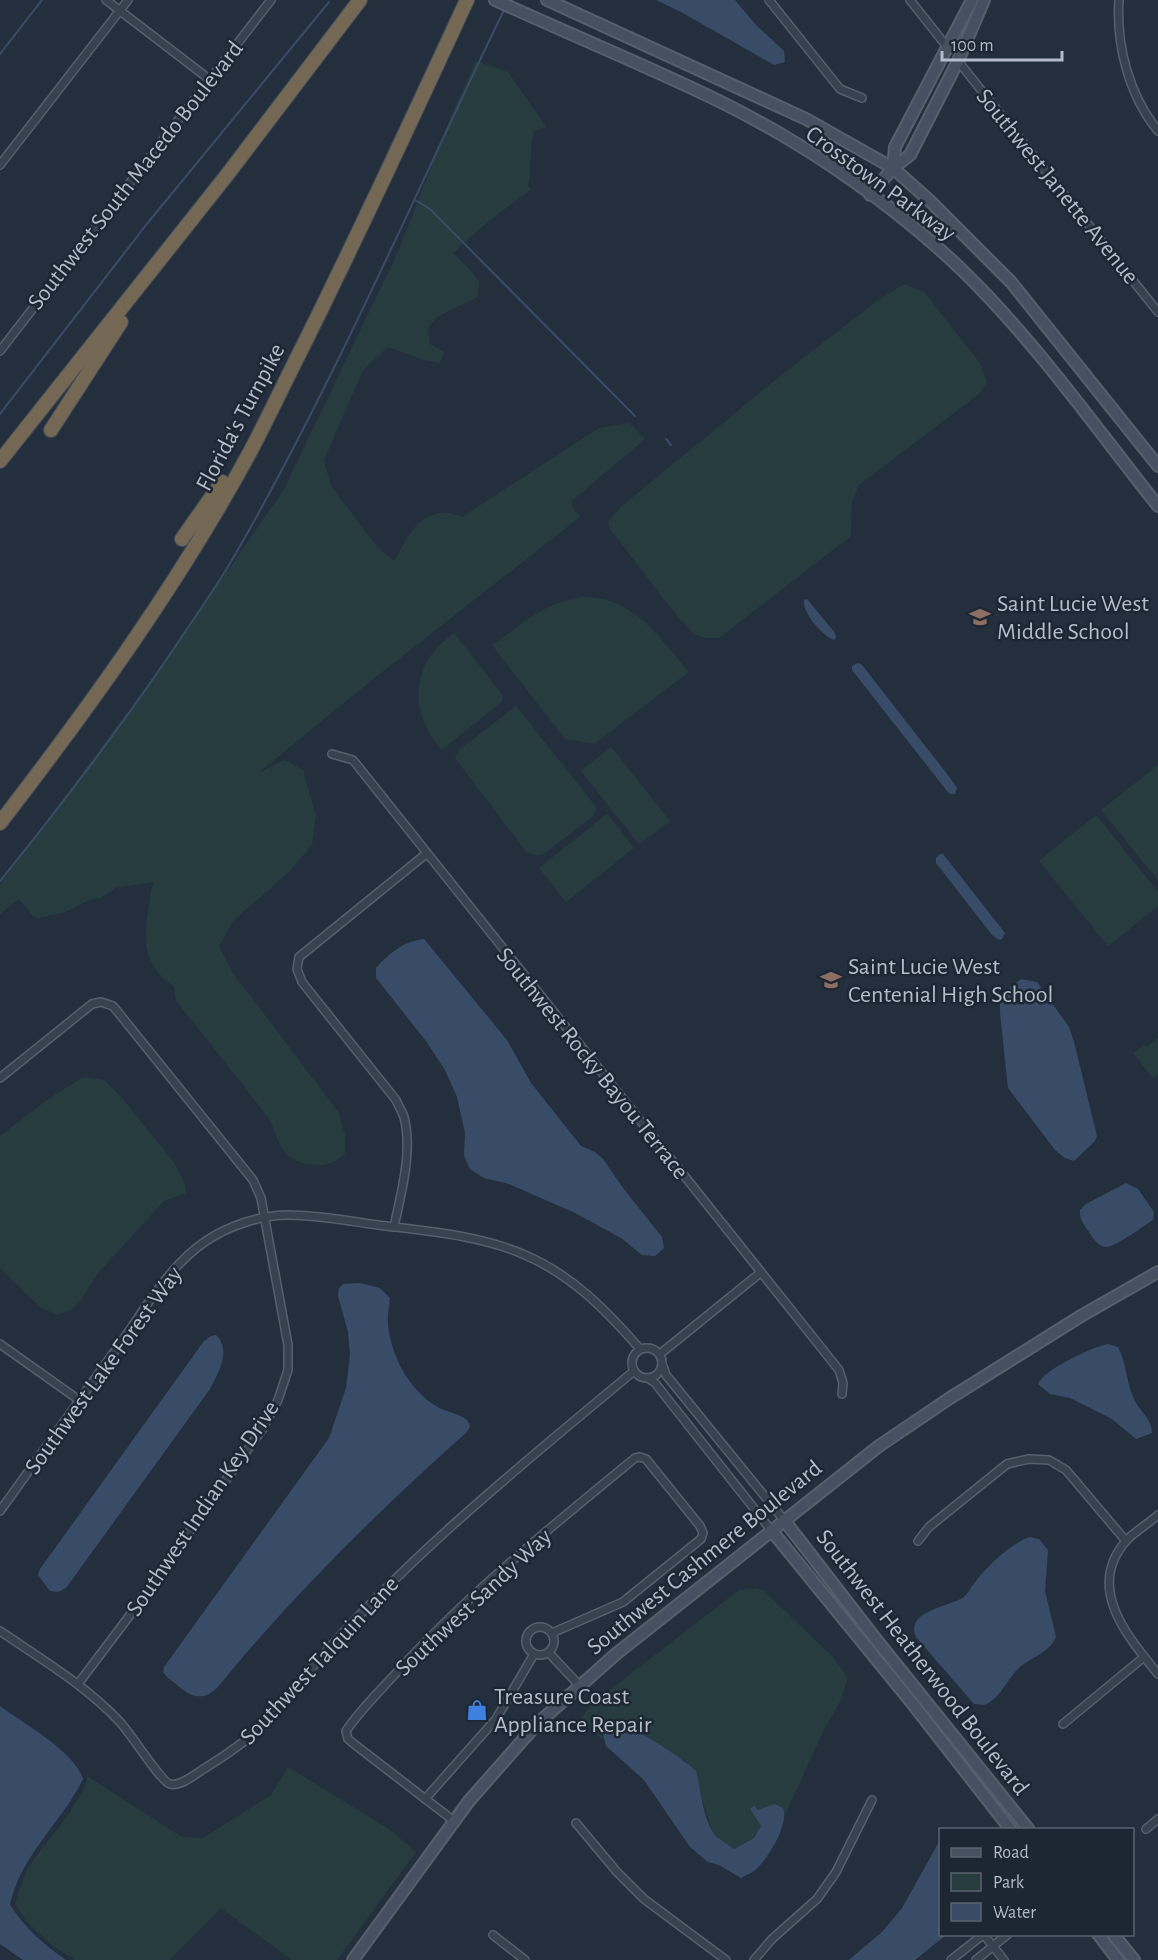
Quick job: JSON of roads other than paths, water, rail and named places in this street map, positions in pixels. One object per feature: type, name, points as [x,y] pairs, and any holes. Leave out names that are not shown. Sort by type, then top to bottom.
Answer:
[{"type":"highway","points":[[0,461],[227,176],[360,0]]},
{"type":"highway","name":"Florida's Turnpike","points":[[0,824],[82,716],[137,636],[190,554],[250,452],[349,255],[467,0]]},
{"type":"highway","points":[[51,430],[161,259]]},
{"type":"highway","points":[[182,539],[267,417]]},
{"type":"street","points":[[106,0],[209,79]]},
{"type":"street","points":[[0,165],[128,0]]},
{"type":"street","name":"Southwest South Macedo Boulevard","points":[[0,351],[271,0]]},
{"type":"street","name":"Crosstown Parkway","points":[[495,0],[720,102],[814,155],[870,195],[925,237],[964,272],[1004,313],[1158,506]]},
{"type":"street","name":"Crosstown Parkway","points":[[547,0],[806,119],[893,168],[954,224],[1011,282],[1158,466]]},
{"type":"street","points":[[769,0],[840,89],[862,98]]},
{"type":"street","points":[[909,0],[948,48]]},
{"type":"street","points":[[893,168],[895,147],[972,0]]},
{"type":"street","points":[[870,195],[893,168],[910,155],[958,61],[984,0]]},
{"type":"street","points":[[1119,0],[1120,45],[1131,84],[1158,131]]},
{"type":"street","name":"Southwest Janette Avenue","points":[[958,61],[1158,312]]},
{"type":"street","name":"Southwest Rocky Bayou Terrace","points":[[332,754],[353,760],[838,1370],[843,1383],[842,1394]]},
{"type":"street","points":[[394,1227],[405,1174],[404,1116],[396,1100],[302,982],[297,969],[299,957],[426,854]]},
{"type":"street","name":"Southwest Indian Key Drive","points":[[0,1078],[92,1004],[101,1002],[113,1006],[253,1180],[261,1198],[288,1345],[288,1370],[278,1400],[263,1428],[78,1684]]},
{"type":"street","name":"Southwest Lake Forest Way","points":[[0,1511],[162,1285],[188,1256],[205,1241],[223,1231],[264,1217],[288,1215],[394,1227],[501,1245],[553,1269],[581,1289],[640,1349]]},
{"type":"street","name":"Southwest Cashmere Boulevard","points":[[353,1960],[454,1821],[536,1725],[579,1685],[879,1446],[950,1398],[1095,1307],[1158,1272]]},
{"type":"street","points":[[660,1354],[760,1273]]},
{"type":"street","points":[[0,1344],[79,1400]]},
{"type":"street","points":[[663,1366],[658,1374],[643,1378],[634,1371],[633,1358],[640,1349],[653,1348],[660,1354],[666,1375],[784,1520]]},
{"type":"street","name":"Southwest Talquin Lane","points":[[0,1631],[78,1684],[119,1721],[142,1748],[160,1777],[169,1784],[178,1784],[238,1747],[262,1726],[318,1661],[427,1547],[634,1371]]},
{"type":"street","points":[[648,1378],[655,1383],[771,1530]]},
{"type":"street","points":[[698,1438],[701,1430],[707,1427]]},
{"type":"street","name":"Southwest Sandy Way","points":[[454,1821],[354,1744],[348,1738],[346,1731],[413,1654],[512,1559],[635,1458],[646,1459],[700,1526],[703,1533],[700,1539],[623,1602],[552,1633]]},
{"type":"street","points":[[918,1541],[928,1527],[1007,1464],[1029,1459],[1049,1460],[1066,1470],[1126,1541]]},
{"type":"street","points":[[1158,1515],[1126,1541],[1112,1565],[1108,1592],[1122,1628],[1158,1674]]},
{"type":"street","name":"Southwest Heatherwood Boulevard","points":[[784,1520],[1027,1828]]},
{"type":"street","name":"Southwest Heatherwood Boulevard","points":[[771,1530],[912,1703],[1009,1828]]},
{"type":"street","points":[[540,1627],[552,1633],[554,1644],[549,1653],[534,1654],[526,1645],[529,1632],[540,1627]]},
{"type":"street","points":[[549,1653],[579,1685]]},
{"type":"street","points":[[425,1799],[496,1719],[534,1654]]},
{"type":"street","points":[[1063,1724],[1144,1657]]},
{"type":"street","points":[[754,1960],[772,1939],[817,1899],[836,1872],[872,1800]]},
{"type":"street","points":[[1146,1829],[1158,1819]]},
{"type":"street","points":[[576,1823],[616,1872],[644,1899],[726,1960]]},
{"type":"street","points":[[493,1935],[525,1960]]},
{"type":"street","points":[[951,1960],[983,1936]]},
{"type":"street","points":[[985,1936],[1004,1960]]},
{"type":"street","points":[[976,1960],[1007,1936]]},
{"type":"street","points":[[1099,1936],[1118,1960]]},
{"type":"street","points":[[1114,1936],[1134,1960]]},
{"type":"water","points":[[656,0],[735,0],[756,25],[784,51],[785,62],[774,65]]},
{"type":"water","points":[[807,599],[835,633],[834,640],[819,629],[806,611],[804,600]]},
{"type":"water","points":[[858,663],[862,665],[951,779],[957,788],[955,794],[947,791],[852,670],[852,666]]},
{"type":"water","points":[[943,854],[1005,933],[1002,939],[999,940],[992,935],[936,863],[936,858]]},
{"type":"water","points":[[424,939],[507,1040],[531,1083],[581,1146],[595,1152],[603,1159],[662,1237],[664,1248],[655,1256],[642,1255],[621,1238],[575,1213],[509,1184],[484,1178],[470,1169],[464,1156],[465,1133],[457,1097],[445,1070],[426,1041],[376,978],[376,968],[386,957],[403,945]]},
{"type":"water","points":[[1021,979],[1037,982],[1069,1027],[1074,1042],[1097,1136],[1095,1141],[1074,1161],[1065,1158],[1055,1150],[1008,1088],[1000,1000],[1004,992]]},
{"type":"water","points":[[1126,1183],[1138,1189],[1154,1212],[1153,1220],[1111,1246],[1101,1246],[1085,1227],[1080,1210],[1086,1204]]},
{"type":"water","points":[[360,1283],[380,1288],[390,1298],[388,1322],[390,1337],[398,1361],[410,1382],[426,1399],[465,1419],[470,1426],[467,1432],[400,1493],[305,1588],[216,1689],[202,1696],[190,1694],[167,1677],[163,1672],[164,1667],[329,1438],[346,1388],[350,1355],[348,1332],[338,1296],[339,1288],[343,1284]]},
{"type":"water","points":[[216,1335],[221,1341],[223,1355],[220,1369],[210,1389],[66,1588],[58,1592],[50,1591],[38,1575],[40,1569],[204,1341]]},
{"type":"water","points":[[1108,1344],[1118,1347],[1132,1394],[1148,1420],[1152,1433],[1136,1439],[1112,1419],[1070,1398],[1050,1394],[1038,1384],[1058,1366],[1080,1354]]},
{"type":"water","points":[[1030,1537],[1039,1539],[1048,1550],[1045,1591],[1056,1637],[1045,1651],[1016,1671],[995,1698],[984,1705],[974,1704],[916,1637],[914,1628],[923,1615],[965,1596],[991,1564],[1015,1545]]},
{"type":"water","points":[[0,1706],[59,1749],[78,1769],[83,1779],[32,1855],[15,1887],[10,1905],[35,1936],[66,1960],[23,1960],[0,1944]]},
{"type":"water","points":[[615,1723],[645,1736],[696,1771],[709,1824],[718,1838],[734,1849],[754,1838],[761,1826],[750,1809],[754,1806],[758,1810],[775,1804],[783,1808],[784,1821],[778,1837],[770,1853],[757,1869],[741,1878],[719,1865],[708,1862],[690,1847],[644,1780],[606,1746],[602,1731]]},
{"type":"water","points":[[939,1842],[939,1936],[945,1936],[915,1960],[849,1960],[882,1932],[902,1908]]},
{"type":"waterway","points":[[0,54],[42,0]]},
{"type":"waterway","points":[[0,414],[146,225],[329,2]]},
{"type":"waterway","points":[[0,881],[119,727],[232,560],[270,493],[340,356],[505,8]]},
{"type":"waterway","points":[[415,200],[430,209],[635,416]]},
{"type":"waterway","points":[[666,439],[671,445]]},
{"type":"place","name":"Saint Lucie West Middle School","points":[[980,617]]},
{"type":"place","name":"Saint Lucie West Centenial High School","points":[[831,980]]},
{"type":"place","name":"Treasure Coast Appliance Repair","points":[[477,1710]]}]
